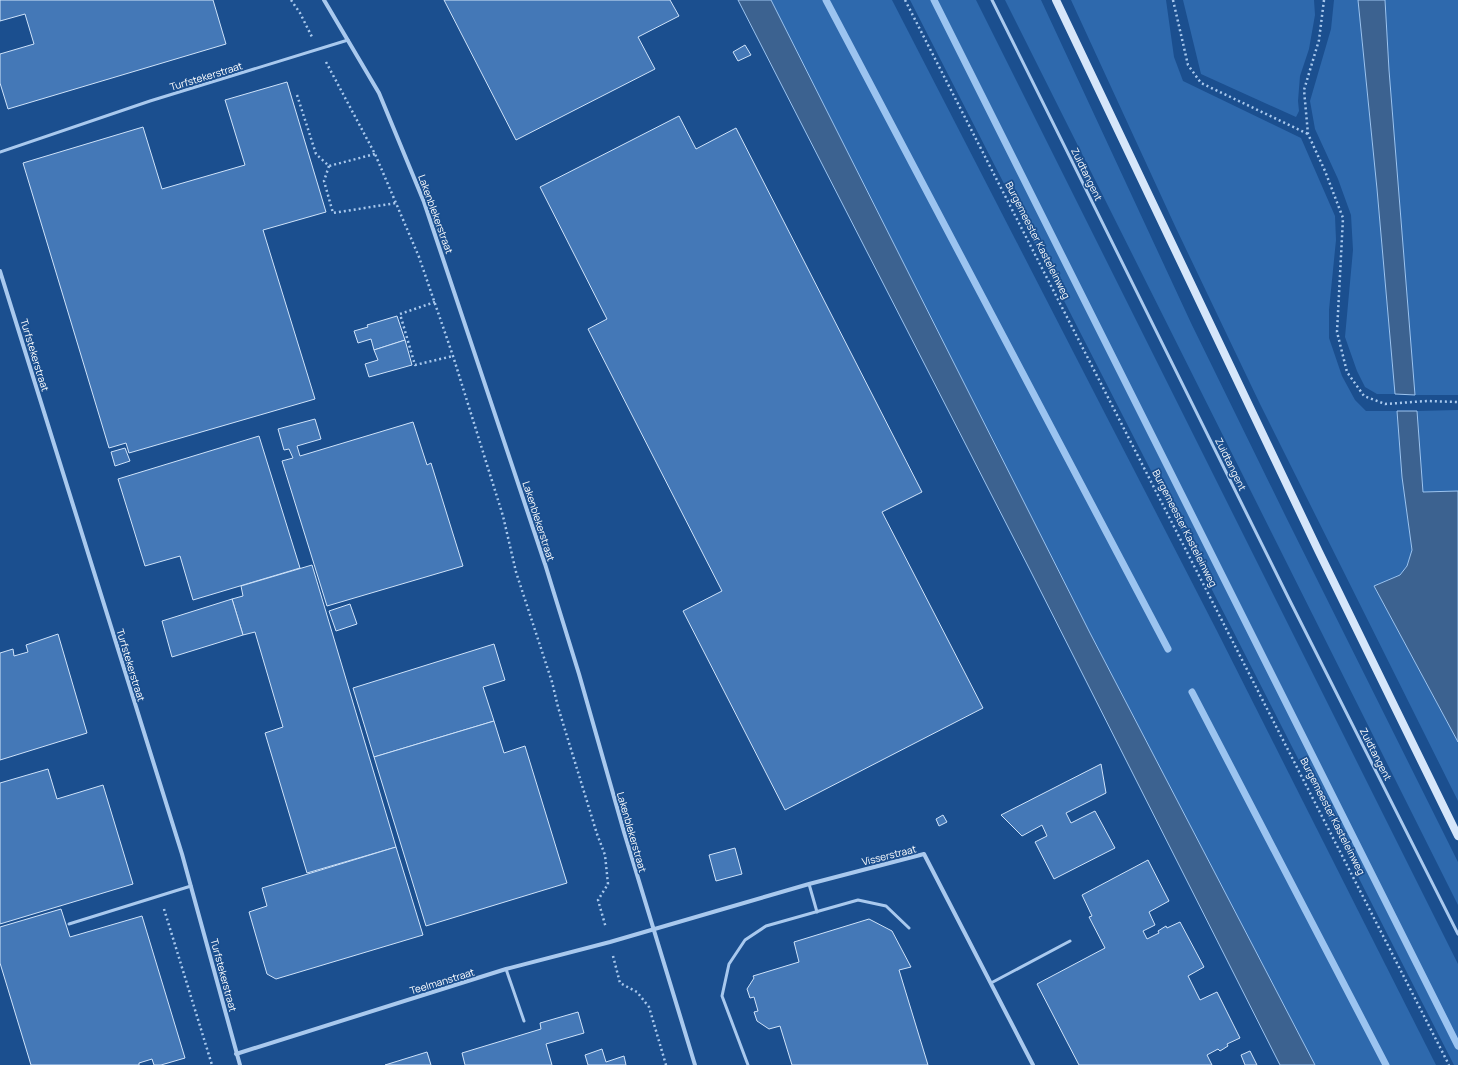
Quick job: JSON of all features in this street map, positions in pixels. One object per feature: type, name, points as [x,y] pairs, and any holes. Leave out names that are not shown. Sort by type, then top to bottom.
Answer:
[{"type":"main road","points":[[1056,0],[1318,550],[1458,836]]},
{"type":"street","name":"Lakenblekerstraat","points":[[324,0],[379,93],[424,202],[545,564],[579,674],[653,929],[695,1065]]},
{"type":"street","name":"Turfstekerstraat","points":[[0,271],[182,854],[240,1065]]},
{"type":"street","name":"Visserstraat","points":[[653,929],[809,884],[924,854],[1033,1065]]},
{"type":"street","name":"Teelmanstraat","points":[[236,1054],[506,969],[610,942],[653,929]]},
{"type":"lane","name":"Zuidtangent","points":[[992,0],[1292,606],[1458,934]]},
{"type":"lane","name":"Turfstekerstraat","points":[[0,152],[150,101],[348,40]]},
{"type":"lane","points":[[809,884],[817,912]]},
{"type":"lane","points":[[69,924],[191,886]]},
{"type":"lane","points":[[748,1065],[722,996],[730,964],[745,940],[766,926],[858,900],[886,906],[909,928]]},
{"type":"lane","points":[[991,983],[1070,941]]},
{"type":"lane","points":[[506,969],[524,1021]]},
{"type":"path","points":[[291,0],[300,13],[375,154],[419,257],[435,302],[503,516],[516,572],[552,682],[558,707],[597,834],[605,855],[608,884],[598,900],[620,983],[637,992],[649,1007],[666,1065]]},
{"type":"path","name":"Burgemeester Kasteleinweg","points":[[905,0],[1449,1065]]},
{"type":"path","points":[[1173,0],[1188,66],[1201,83],[1308,134]]},
{"type":"path","points":[[1324,0],[1319,40],[1304,90],[1308,134],[1325,171],[1343,218],[1336,332],[1347,372],[1364,396],[1385,404],[1427,401],[1458,402]]},
{"type":"path","points":[[297,95],[316,154],[329,166]]},
{"type":"path","points":[[329,166],[375,154]]},
{"type":"path","points":[[329,166],[324,182],[333,213],[396,203]]},
{"type":"path","points":[[435,302],[400,314],[414,365],[453,356]]},
{"type":"path","points":[[163,906],[212,1065]]},
{"type":"shaded area","points":[[738,0],[771,0],[1090,633],[1315,1065],[1280,1065],[1030,570]]},
{"type":"shaded area","points":[[771,0],[892,0],[1217,631],[1436,1065],[1315,1065],[1090,633]]},
{"type":"shaded area","points":[[910,0],[976,0],[1458,964],[1458,1065],[1454,1065]]},
{"type":"shaded area","points":[[1005,0],[1041,0],[1191,323],[1458,862],[1458,905]]},
{"type":"shaded area","points":[[1071,0],[1166,0],[1174,57],[1183,81],[1301,138],[1335,216],[1336,240],[1329,310],[1329,338],[1342,376],[1355,400],[1366,411],[1397,411],[1402,477],[1412,550],[1407,566],[1400,575],[1374,586],[1458,742],[1458,801],[1260,404],[1175,226]]},
{"type":"shaded area","points":[[1183,0],[1314,0],[1315,15],[1309,49],[1300,76],[1298,101],[1299,111],[1296,117],[1201,74]]},
{"type":"shaded area","points":[[1334,0],[1358,0],[1377,189],[1395,394],[1377,394],[1365,387],[1357,371],[1345,337],[1353,250],[1351,215],[1338,179],[1315,129],[1310,101],[1331,29]]},
{"type":"shaded area","points":[[1358,0],[1385,0],[1389,70],[1415,395],[1395,394],[1377,189]]},
{"type":"shaded area","points":[[1385,0],[1458,0],[1458,395],[1415,395],[1389,70]]},
{"type":"shaded area","points":[[1458,410],[1458,491],[1423,492],[1417,411]]},
{"type":"shaded area","points":[[1397,411],[1417,411],[1423,492],[1458,491],[1458,742],[1374,586],[1400,575],[1407,566],[1412,550],[1402,477]]},
{"type":"building","points":[[0,0],[213,0],[226,44],[8,109],[0,83],[0,54],[34,44],[25,14],[0,21]]},
{"type":"building","points":[[444,0],[670,0],[679,16],[638,37],[655,69],[516,140]]},
{"type":"building","points":[[745,45],[751,55],[738,61],[733,52]]},
{"type":"building","points":[[287,82],[326,212],[263,230],[315,399],[129,453],[126,443],[109,448],[23,163],[143,127],[162,189],[245,165],[225,100]]},
{"type":"building","points":[[679,116],[696,149],[736,128],[922,492],[882,512],[983,708],[785,810],[683,611],[722,591],[588,329],[607,319],[540,187]]},
{"type":"building","points":[[397,316],[405,340],[374,350],[371,339],[358,343],[354,331],[368,327],[367,325]]},
{"type":"building","points":[[405,340],[412,365],[369,377],[365,364],[378,360],[374,350]]},
{"type":"building","points":[[315,419],[321,439],[297,446],[300,456],[413,422],[427,465],[431,463],[463,566],[327,606],[282,461],[293,458],[289,449],[284,450],[278,429]]},
{"type":"building","points":[[259,436],[300,568],[193,600],[180,556],[145,566],[118,479]]},
{"type":"building","points":[[125,448],[130,461],[115,466],[111,452]]},
{"type":"building","points":[[312,565],[396,847],[307,873],[265,733],[283,727],[255,632],[243,635],[232,599],[243,596],[241,586]]},
{"type":"building","points":[[232,599],[243,635],[172,657],[162,621]]},
{"type":"building","points":[[350,604],[357,624],[336,631],[329,611]]},
{"type":"building","points":[[58,634],[87,733],[0,760],[0,653],[13,649],[14,656],[28,652],[26,645]]},
{"type":"building","points":[[494,644],[505,680],[483,687],[494,721],[374,757],[353,688]]},
{"type":"building","points":[[494,721],[504,753],[525,746],[567,883],[426,926],[374,757]]},
{"type":"building","points":[[1101,764],[1106,793],[1066,813],[1071,823],[1095,811],[1115,848],[1054,879],[1035,842],[1047,836],[1042,825],[1022,836],[1001,815]]},
{"type":"building","points":[[48,769],[57,799],[103,785],[133,884],[0,924],[0,783]]},
{"type":"building","points":[[943,815],[947,822],[939,826],[936,819]]},
{"type":"building","points":[[396,847],[423,935],[276,979],[267,974],[249,912],[267,906],[262,888]]},
{"type":"building","points":[[735,848],[742,874],[716,881],[709,855]]},
{"type":"building","points":[[1148,860],[1169,901],[1149,912],[1155,925],[1143,931],[1147,939],[1159,933],[1158,931],[1166,926],[1167,928],[1180,922],[1204,967],[1188,976],[1200,1000],[1217,992],[1240,1038],[1227,1044],[1228,1046],[1220,1051],[1218,1049],[1207,1055],[1212,1065],[1079,1065],[1037,984],[1105,948],[1089,917],[1092,916],[1082,895]]},
{"type":"building","points":[[61,909],[70,937],[142,916],[185,1058],[161,1065],[154,1065],[152,1059],[139,1063],[139,1065],[31,1065],[0,963],[0,927]]},
{"type":"building","points":[[869,919],[892,931],[911,967],[899,970],[928,1065],[792,1065],[780,1026],[769,1029],[757,1021],[754,1012],[758,1011],[754,997],[750,998],[747,989],[754,978],[753,976],[799,962],[794,942]]},
{"type":"building","points":[[578,1012],[584,1033],[546,1044],[552,1065],[465,1065],[462,1053],[541,1029],[540,1023]]},
{"type":"building","points":[[602,1049],[606,1062],[624,1056],[626,1065],[588,1065],[585,1055]]},
{"type":"building","points":[[1250,1051],[1257,1065],[1245,1065],[1241,1055]]},
{"type":"building","points":[[427,1052],[431,1065],[385,1065]]},
{"type":"waterway","points":[[826,0],[1168,649]]},
{"type":"waterway","points":[[934,0],[1458,1046]]},
{"type":"waterway","points":[[1192,692],[1386,1065]]}]
